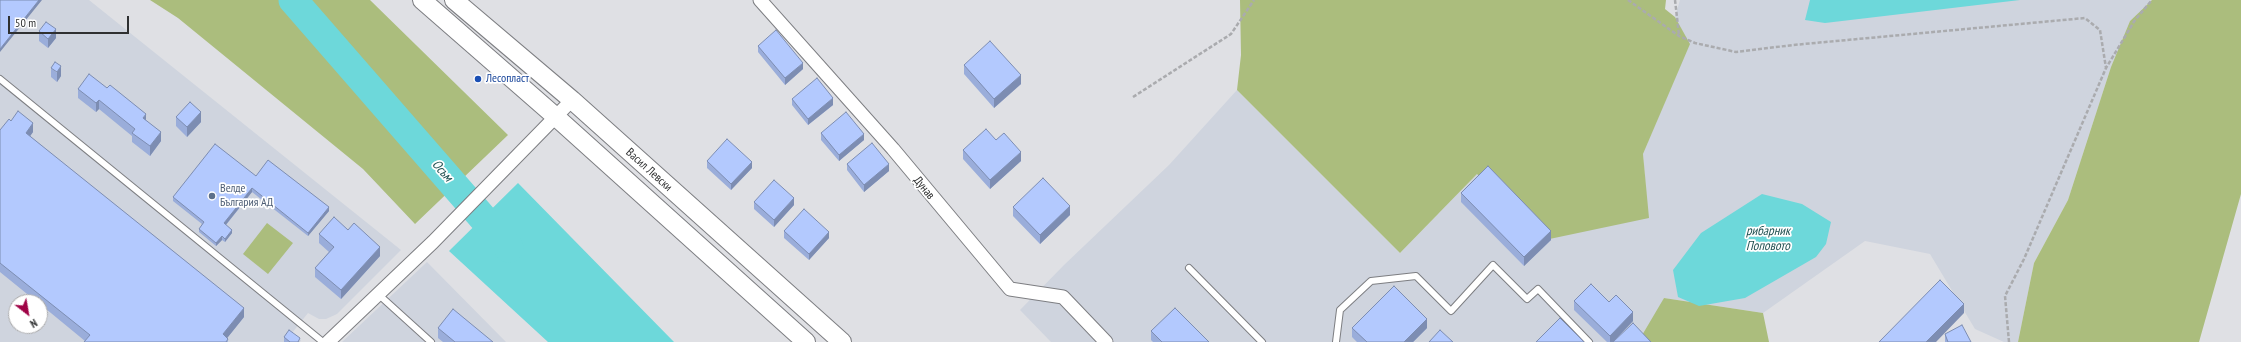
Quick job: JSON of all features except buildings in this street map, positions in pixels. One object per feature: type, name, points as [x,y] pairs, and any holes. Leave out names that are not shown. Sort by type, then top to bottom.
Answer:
[{"type":"main road","name":"Васил Левски","points":[[422,0],[556,117],[806,342]]},
{"type":"main road","name":"Васил Левски","points":[[454,0],[572,100],[842,342]]},
{"type":"street","name":"Дунав","points":[[760,0],[893,149],[1010,289],[1063,297],[1106,342]]},
{"type":"street","points":[[328,342],[433,242],[572,100]]},
{"type":"lane","points":[[0,79],[323,342]]},
{"type":"lane","points":[[1336,342],[1340,310],[1372,281],[1416,276],[1451,311],[1493,265],[1527,299],[1538,289],[1589,342]]},
{"type":"lane","points":[[1189,268],[1262,342]]},
{"type":"lane","points":[[378,294],[431,342]]},
{"type":"path","points":[[1133,97],[1231,34],[1254,0]]},
{"type":"path","points":[[1628,0],[1679,36],[1695,43],[1736,52],[1801,44],[2085,18],[2100,30],[2106,68]]},
{"type":"path","points":[[1675,0],[1679,36]]},
{"type":"path","points":[[2009,342],[2005,296],[2024,259],[2106,68],[2135,20],[2152,0]]},
{"type":"shaded area","name":"Велде България АД","points":[[0,0],[89,0],[401,250],[337,314],[326,319],[319,319],[308,313],[292,333],[301,340],[300,342],[0,342]]},
{"type":"shaded area","points":[[1680,0],[2152,0],[2130,21],[2111,67],[2068,200],[2034,263],[2018,342],[2004,342],[1975,329],[1930,254],[1865,241],[1763,313],[1664,298],[1646,342],[1051,342],[1020,310],[1064,265],[1169,165],[1237,90],[1400,253],[1477,174],[1648,218],[1643,154],[1689,44],[1675,17]]},
{"type":"shaded area","points":[[427,262],[506,342],[342,342]]},
{"type":"green space","points":[[150,0],[370,0],[508,135],[415,224],[363,169],[178,18]]},
{"type":"green space","points":[[1240,0],[1666,0],[1665,9],[1675,17],[1690,44],[1643,154],[1649,218],[1540,241],[1477,174],[1400,253],[1237,90],[1241,55]]},
{"type":"green space","points":[[2152,0],[2241,0],[2241,194],[2199,342],[2018,342],[2034,263],[2068,200],[2111,67],[2130,21]]},
{"type":"green space","points":[[267,223],[293,243],[268,274],[243,254]]},
{"type":"green space","points":[[1664,298],[1763,313],[1769,342],[1646,342],[1641,337]]},
{"type":"water","points":[[1810,0],[2020,0],[1825,23],[1805,20]]},
{"type":"water","points":[[518,183],[674,342],[548,342],[449,251]]},
{"type":"water","name":"рибарник Поповото","points":[[1762,194],[1802,204],[1831,222],[1826,244],[1816,257],[1745,298],[1699,306],[1678,297],[1673,270],[1701,233]]},
{"type":"waterway","name":"Осъм","points":[[293,0],[509,248]]},
{"type":"place","name":"Лесопласт","points":[[478,79]]},
{"type":"place","name":"Велде България АД","points":[[212,196]]}]
